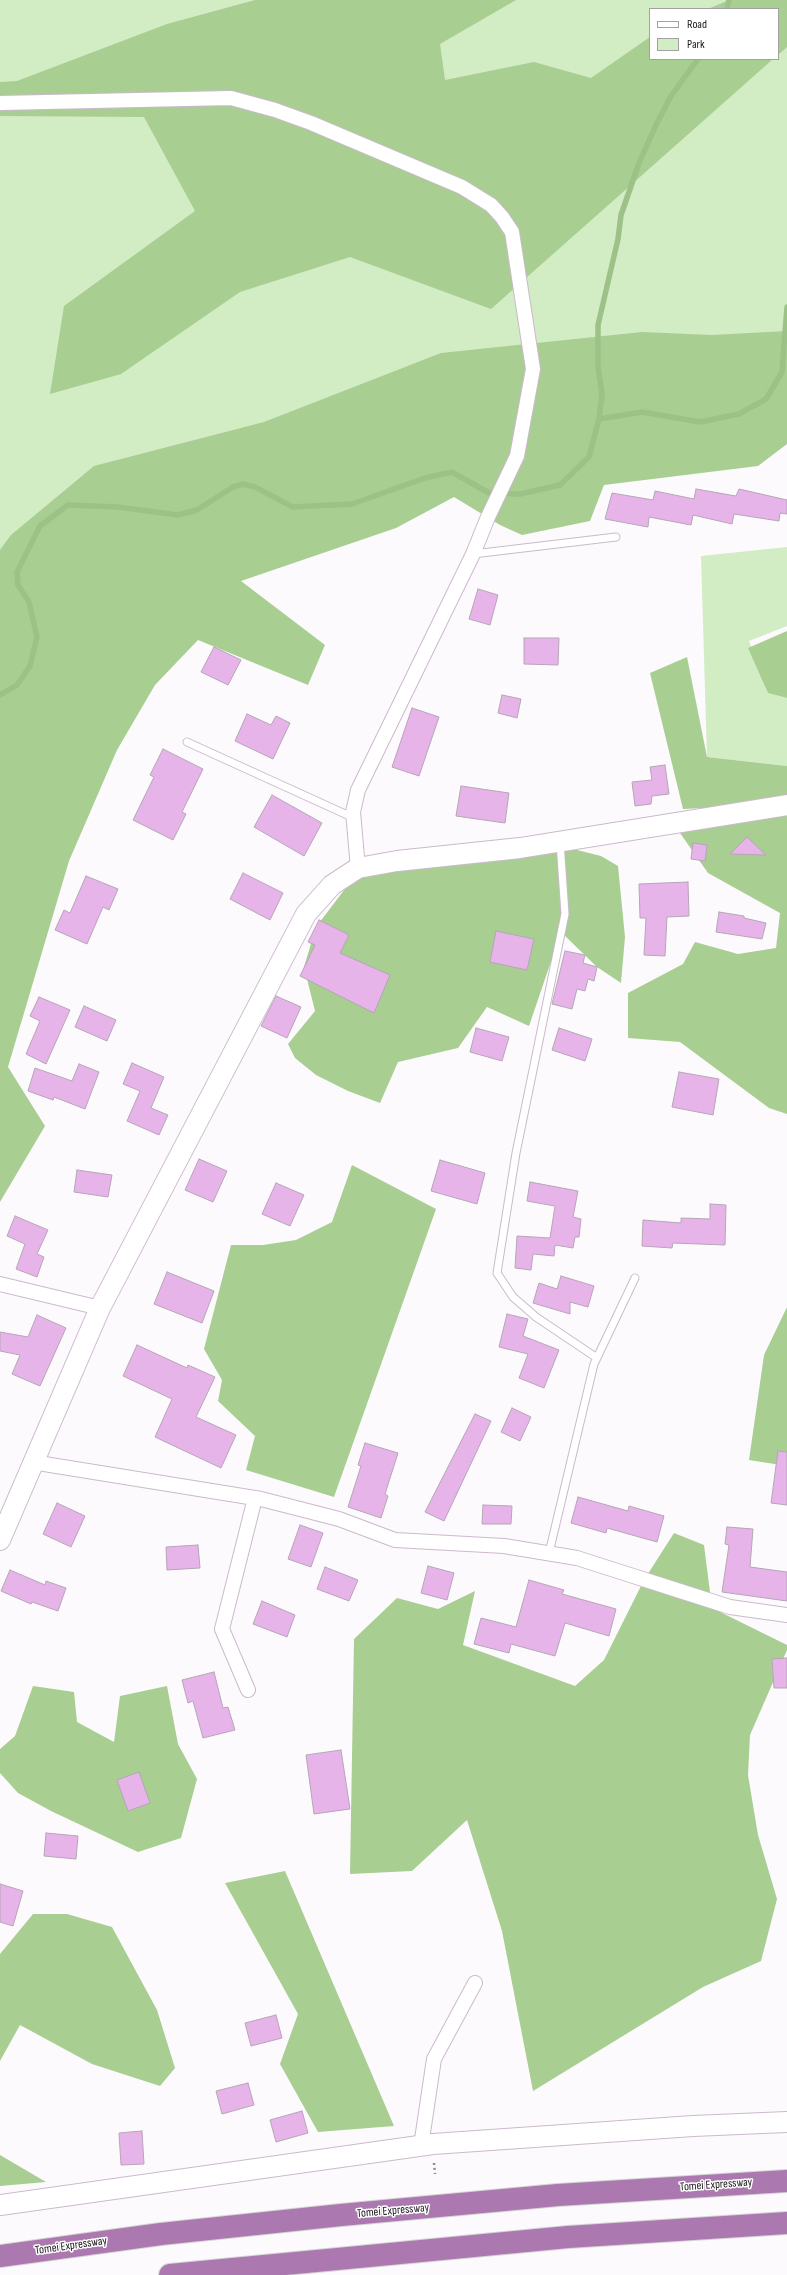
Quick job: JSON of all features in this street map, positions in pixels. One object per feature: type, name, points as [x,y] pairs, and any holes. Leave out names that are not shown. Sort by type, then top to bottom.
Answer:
[{"type":"highway","name":"Tomei Expressway","points":[[0,2256],[161,2234],[342,2215],[558,2195],[787,2181]]},
{"type":"highway","points":[[170,2275],[568,2237],[787,2223]]},
{"type":"street","points":[[0,103],[231,98],[275,110],[311,123],[462,187],[491,205],[502,217],[512,232],[533,369],[517,456],[488,517],[473,554],[358,790],[353,812],[358,868]]},
{"type":"street","points":[[0,1540],[32,1462],[100,1308],[306,914],[332,886],[358,868],[560,841],[787,805]]},
{"type":"street","points":[[0,1284],[100,1308]]},
{"type":"street","points":[[32,1462],[255,1498],[339,1519],[395,1540],[504,1546],[577,1558],[730,1607],[787,1615]]},
{"type":"street","points":[[248,1690],[222,1629],[255,1498]]},
{"type":"street","points":[[422,2146],[434,2059],[475,1982]]},
{"type":"street","points":[[0,2206],[422,2146],[693,2126],[787,2122]]},
{"type":"lane","points":[[473,554],[616,537]]},
{"type":"lane","points":[[187,742],[354,818]]},
{"type":"lane","points":[[560,841],[565,914],[516,1153],[497,1273],[513,1297],[536,1317],[597,1358]]},
{"type":"lane","points":[[549,1553],[597,1358],[635,1278]]},
{"type":"green space","points":[[0,0],[787,0],[787,345],[0,629]]},
{"type":"green space","points":[[255,0],[516,0],[440,44],[445,80],[534,62],[591,78],[649,38],[649,60],[772,60],[491,309],[350,257],[240,292],[121,374],[50,394],[64,306],[195,211],[144,117],[0,116],[0,82],[17,81],[167,24]]},
{"type":"green space","points":[[729,0],[787,0],[787,47],[779,54],[779,8],[710,8]]},
{"type":"green space","points":[[787,331],[787,444],[758,466],[604,485],[590,521],[522,535],[500,525],[454,497],[396,528],[241,581],[325,645],[308,685],[198,640],[155,685],[117,750],[69,861],[8,1067],[45,1126],[0,1202],[0,550],[11,535],[94,466],[264,422],[441,353],[642,332],[712,335]]},
{"type":"green space","points":[[787,547],[787,626],[749,641],[768,693],[787,698],[787,766],[707,757],[701,556]]},
{"type":"green space","points":[[787,631],[787,698],[768,693],[748,648]]},
{"type":"green space","points":[[687,657],[707,757],[787,766],[787,804],[683,809],[650,673]]},
{"type":"green space","points":[[787,805],[787,1114],[769,1108],[680,1042],[628,1038],[628,993],[683,964],[695,942],[738,954],[776,948],[780,913],[708,873],[673,823]]},
{"type":"green space","points":[[561,846],[601,856],[618,866],[625,937],[621,983],[597,967],[561,932],[529,1026],[487,1007],[458,1048],[398,1062],[380,1103],[348,1091],[316,1075],[295,1058],[288,1044],[315,1011],[304,967],[316,927],[348,885],[397,861]]},
{"type":"green space","points":[[352,1165],[436,1209],[334,1497],[246,1470],[255,1436],[218,1401],[222,1380],[204,1349],[231,1245],[263,1245],[296,1240],[332,1222]]},
{"type":"green space","points":[[787,1307],[787,1466],[749,1460],[764,1355]]},
{"type":"green space","points":[[674,1533],[704,1545],[712,1608],[787,1645],[787,1650],[750,1735],[748,1775],[758,1835],[777,1899],[761,1961],[703,1987],[533,2091],[502,1931],[467,1820],[412,1871],[350,1874],[354,1639],[397,1598],[438,1609],[475,1591],[463,1645],[575,1686],[604,1660],[644,1580]]},
{"type":"green space","points":[[33,1686],[74,1692],[77,1722],[114,1742],[120,1696],[167,1686],[178,1744],[197,1779],[181,1838],[138,1852],[51,1811],[18,1793],[0,1773],[0,1749],[15,1736]]},
{"type":"green space","points":[[285,1871],[394,2126],[318,2132],[280,2064],[298,2014],[225,1883]]},
{"type":"green space","points":[[33,1914],[67,1914],[112,1927],[157,2010],[175,2068],[160,2086],[92,2064],[20,2025],[0,2061],[0,1954]]},
{"type":"green space","points":[[0,2155],[46,2182],[0,2186]]},
{"type":"building","points":[[696,489],[736,496],[739,489],[787,500],[787,514],[780,513],[779,521],[734,514],[732,524],[693,515],[691,525],[649,517],[648,527],[605,519],[612,493],[653,500],[655,491],[694,499]]},
{"type":"building","points":[[478,589],[498,595],[490,625],[469,619]]},
{"type":"building","points":[[524,638],[559,638],[558,665],[524,664]]},
{"type":"building","points":[[214,647],[241,660],[228,685],[201,672]]},
{"type":"building","points":[[502,695],[521,699],[517,718],[498,713]]},
{"type":"building","points":[[412,708],[439,717],[419,776],[392,767]]},
{"type":"building","points":[[247,714],[271,725],[276,716],[290,723],[273,759],[235,741]]},
{"type":"building","points":[[163,749],[203,769],[182,812],[186,814],[173,840],[133,820],[154,777],[150,775]]},
{"type":"building","points":[[665,765],[669,794],[652,796],[651,804],[635,806],[632,782],[652,780],[650,767]]},
{"type":"building","points":[[461,786],[509,793],[505,823],[456,816]]},
{"type":"building","points":[[272,795],[322,823],[304,856],[254,827]]},
{"type":"building","points":[[747,837],[766,855],[730,854]]},
{"type":"building","points":[[693,843],[707,845],[705,861],[691,859]]},
{"type":"building","points":[[243,873],[283,893],[270,920],[230,899]]},
{"type":"building","points":[[86,876],[118,889],[109,910],[103,907],[87,944],[55,930],[64,910],[70,913]]},
{"type":"building","points":[[688,882],[689,916],[667,917],[665,956],[644,955],[646,918],[640,918],[639,884]]},
{"type":"building","points":[[719,912],[744,916],[744,918],[766,923],[762,939],[716,932]]},
{"type":"building","points":[[319,920],[349,935],[340,953],[390,975],[374,1013],[300,976],[315,945],[308,942]]},
{"type":"building","points":[[496,931],[534,939],[527,970],[490,962]]},
{"type":"building","points":[[565,951],[585,955],[583,963],[597,967],[594,981],[588,979],[585,991],[577,989],[572,1009],[552,1004]]},
{"type":"building","points":[[276,996],[301,1007],[287,1038],[261,1026]]},
{"type":"building","points":[[39,997],[70,1010],[46,1064],[26,1054],[40,1021],[30,1016]]},
{"type":"building","points":[[84,1006],[116,1020],[107,1041],[75,1027]]},
{"type":"building","points":[[476,1028],[509,1037],[502,1061],[470,1052]]},
{"type":"building","points":[[559,1028],[592,1039],[585,1061],[552,1050]]},
{"type":"building","points":[[132,1063],[164,1077],[151,1108],[168,1115],[159,1135],[127,1121],[140,1091],[123,1084]]},
{"type":"building","points":[[79,1064],[99,1072],[85,1109],[54,1097],[53,1100],[28,1091],[35,1068],[72,1081]]},
{"type":"building","points":[[679,1072],[719,1079],[713,1115],[672,1107]]},
{"type":"building","points":[[199,1159],[227,1171],[213,1202],[185,1190]]},
{"type":"building","points":[[440,1160],[485,1173],[477,1204],[431,1191]]},
{"type":"building","points":[[77,1170],[112,1175],[108,1197],[74,1192]]},
{"type":"building","points":[[530,1182],[578,1191],[573,1217],[581,1219],[579,1237],[575,1237],[573,1248],[555,1245],[554,1256],[533,1254],[531,1270],[515,1268],[517,1236],[550,1238],[555,1206],[527,1201]]},
{"type":"building","points":[[276,1183],[304,1195],[290,1226],[262,1214]]},
{"type":"building","points":[[710,1204],[726,1205],[725,1245],[673,1243],[672,1248],[642,1246],[643,1220],[681,1223],[681,1218],[710,1219]]},
{"type":"building","points":[[15,1216],[48,1230],[37,1254],[44,1257],[37,1277],[16,1269],[25,1244],[7,1236]]},
{"type":"building","points":[[167,1272],[214,1291],[202,1323],[154,1304]]},
{"type":"building","points":[[561,1276],[594,1286],[588,1307],[570,1302],[570,1314],[533,1303],[539,1283],[557,1289]]},
{"type":"building","points":[[507,1314],[528,1319],[523,1336],[559,1350],[544,1388],[519,1378],[528,1354],[499,1347]]},
{"type":"building","points":[[37,1315],[66,1328],[40,1386],[12,1374],[20,1355],[0,1351],[0,1332],[28,1337]]},
{"type":"building","points":[[137,1345],[187,1368],[188,1365],[215,1377],[196,1417],[236,1435],[221,1468],[155,1437],[172,1399],[123,1376]]},
{"type":"building","points":[[512,1408],[531,1417],[520,1441],[501,1432]]},
{"type":"building","points":[[475,1414],[491,1421],[444,1521],[425,1512]]},
{"type":"building","points":[[365,1443],[398,1453],[385,1494],[388,1496],[381,1518],[348,1507],[361,1466],[358,1465]]},
{"type":"building","points":[[778,1451],[787,1452],[787,1505],[771,1503]]},
{"type":"building","points":[[578,1497],[628,1511],[629,1506],[664,1516],[657,1542],[607,1528],[606,1533],[571,1523]]},
{"type":"building","points":[[57,1503],[85,1516],[71,1547],[43,1534]]},
{"type":"building","points":[[483,1505],[512,1506],[511,1524],[482,1524]]},
{"type":"building","points":[[300,1525],[323,1533],[311,1567],[288,1559]]},
{"type":"building","points":[[727,1527],[753,1529],[750,1567],[787,1572],[787,1601],[722,1592],[729,1545],[725,1544]]},
{"type":"building","points":[[198,1545],[200,1568],[167,1570],[166,1547]]},
{"type":"building","points":[[428,1566],[454,1573],[447,1600],[421,1593]]},
{"type":"building","points":[[325,1567],[358,1580],[349,1601],[317,1589]]},
{"type":"building","points":[[10,1570],[45,1585],[46,1581],[66,1588],[58,1611],[32,1602],[31,1604],[1,1591]]},
{"type":"building","points":[[529,1580],[564,1590],[562,1594],[616,1609],[609,1636],[565,1623],[555,1656],[511,1644],[509,1653],[474,1644],[481,1618],[516,1627]]},
{"type":"building","points":[[262,1601],[295,1615],[287,1637],[253,1624]]},
{"type":"building","points":[[787,1658],[787,1688],[774,1688],[772,1659]]},
{"type":"building","points":[[214,1672],[223,1708],[228,1707],[235,1730],[203,1738],[193,1701],[188,1703],[182,1680]]},
{"type":"building","points":[[341,1750],[350,1809],[314,1814],[306,1755]]},
{"type":"building","points":[[139,1772],[150,1803],[128,1811],[117,1780]]},
{"type":"building","points":[[46,1833],[78,1836],[76,1859],[44,1856]]},
{"type":"building","points":[[0,1884],[23,1891],[13,1926],[0,1922]]},
{"type":"building","points":[[276,2015],[282,2038],[251,2046],[245,2023]]},
{"type":"building","points":[[248,2083],[254,2105],[222,2114],[216,2091]]},
{"type":"building","points":[[302,2111],[308,2133],[276,2142],[270,2120]]},
{"type":"building","points":[[142,2131],[144,2164],[121,2165],[119,2133]]},
{"type":"waterway","points":[[727,8],[729,0]]},
{"type":"waterway","points":[[0,695],[17,685],[30,666],[37,637],[29,602],[18,585],[17,572],[40,526],[68,505],[118,507],[178,515],[197,510],[233,487],[243,484],[255,487],[293,507],[352,504],[425,478],[452,472],[489,493],[520,494],[560,485],[589,457],[599,419],[602,394],[598,367],[598,325],[618,239],[621,215],[639,163],[656,125],[671,96],[697,60]]},
{"type":"waterway","points":[[599,419],[642,412],[700,422],[739,414],[766,399],[782,372],[787,307]]}]
